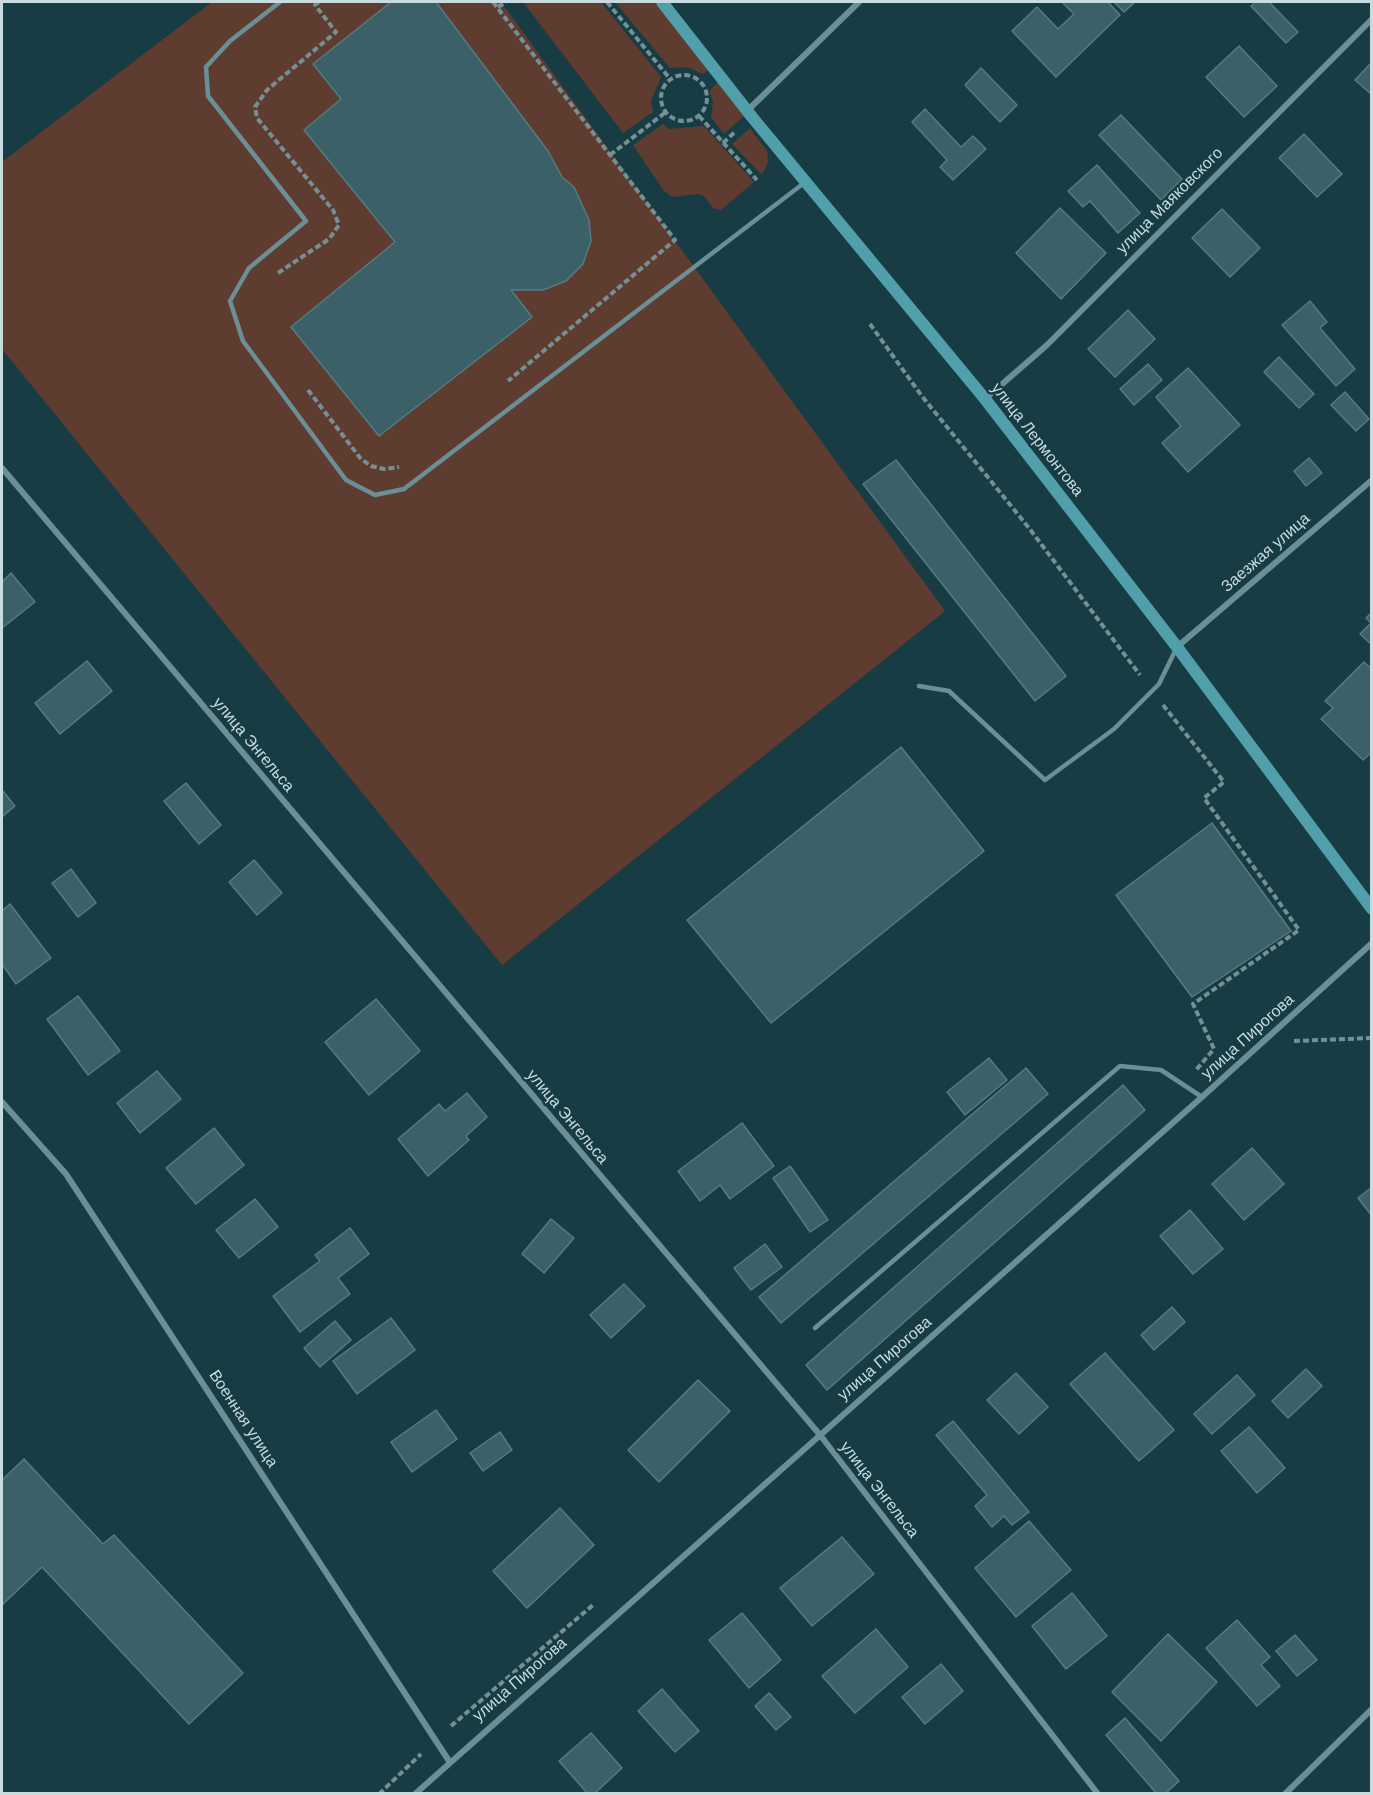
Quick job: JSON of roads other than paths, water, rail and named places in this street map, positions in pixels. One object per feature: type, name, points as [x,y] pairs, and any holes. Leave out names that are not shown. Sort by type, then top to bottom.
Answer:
[{"type":"street","name":"улица Лермонтова","points":[[662,2],[747,111],[985,399],[1177,646],[1371,909]]},
{"type":"street","points":[[747,111],[859,2]]},
{"type":"street","name":"улица Маяковского","points":[[985,399],[1047,345],[1371,19]]},
{"type":"street","name":"улица Энгельса","points":[[2,468],[820,1436],[1098,1794]]},
{"type":"street","name":"Заезжая улица","points":[[1177,646],[1371,480]]},
{"type":"street","name":"улица Пирогова","points":[[415,1794],[449,1761],[1202,1097],[1371,943]]},
{"type":"street","name":"Военная улица","points":[[2,1102],[66,1174],[449,1761]]},
{"type":"street","points":[[1286,1794],[1371,1709]]},
{"type":"lane","points":[[280,2],[230,41],[206,67],[208,96],[306,221],[249,268],[230,302],[243,341],[346,480],[375,495],[404,489],[806,182]]},
{"type":"lane","points":[[919,686],[949,691],[1046,780],[1114,729],[1160,684],[1177,646]]},
{"type":"lane","points":[[815,1328],[1120,1066],[1161,1070],[1202,1097]]}]
